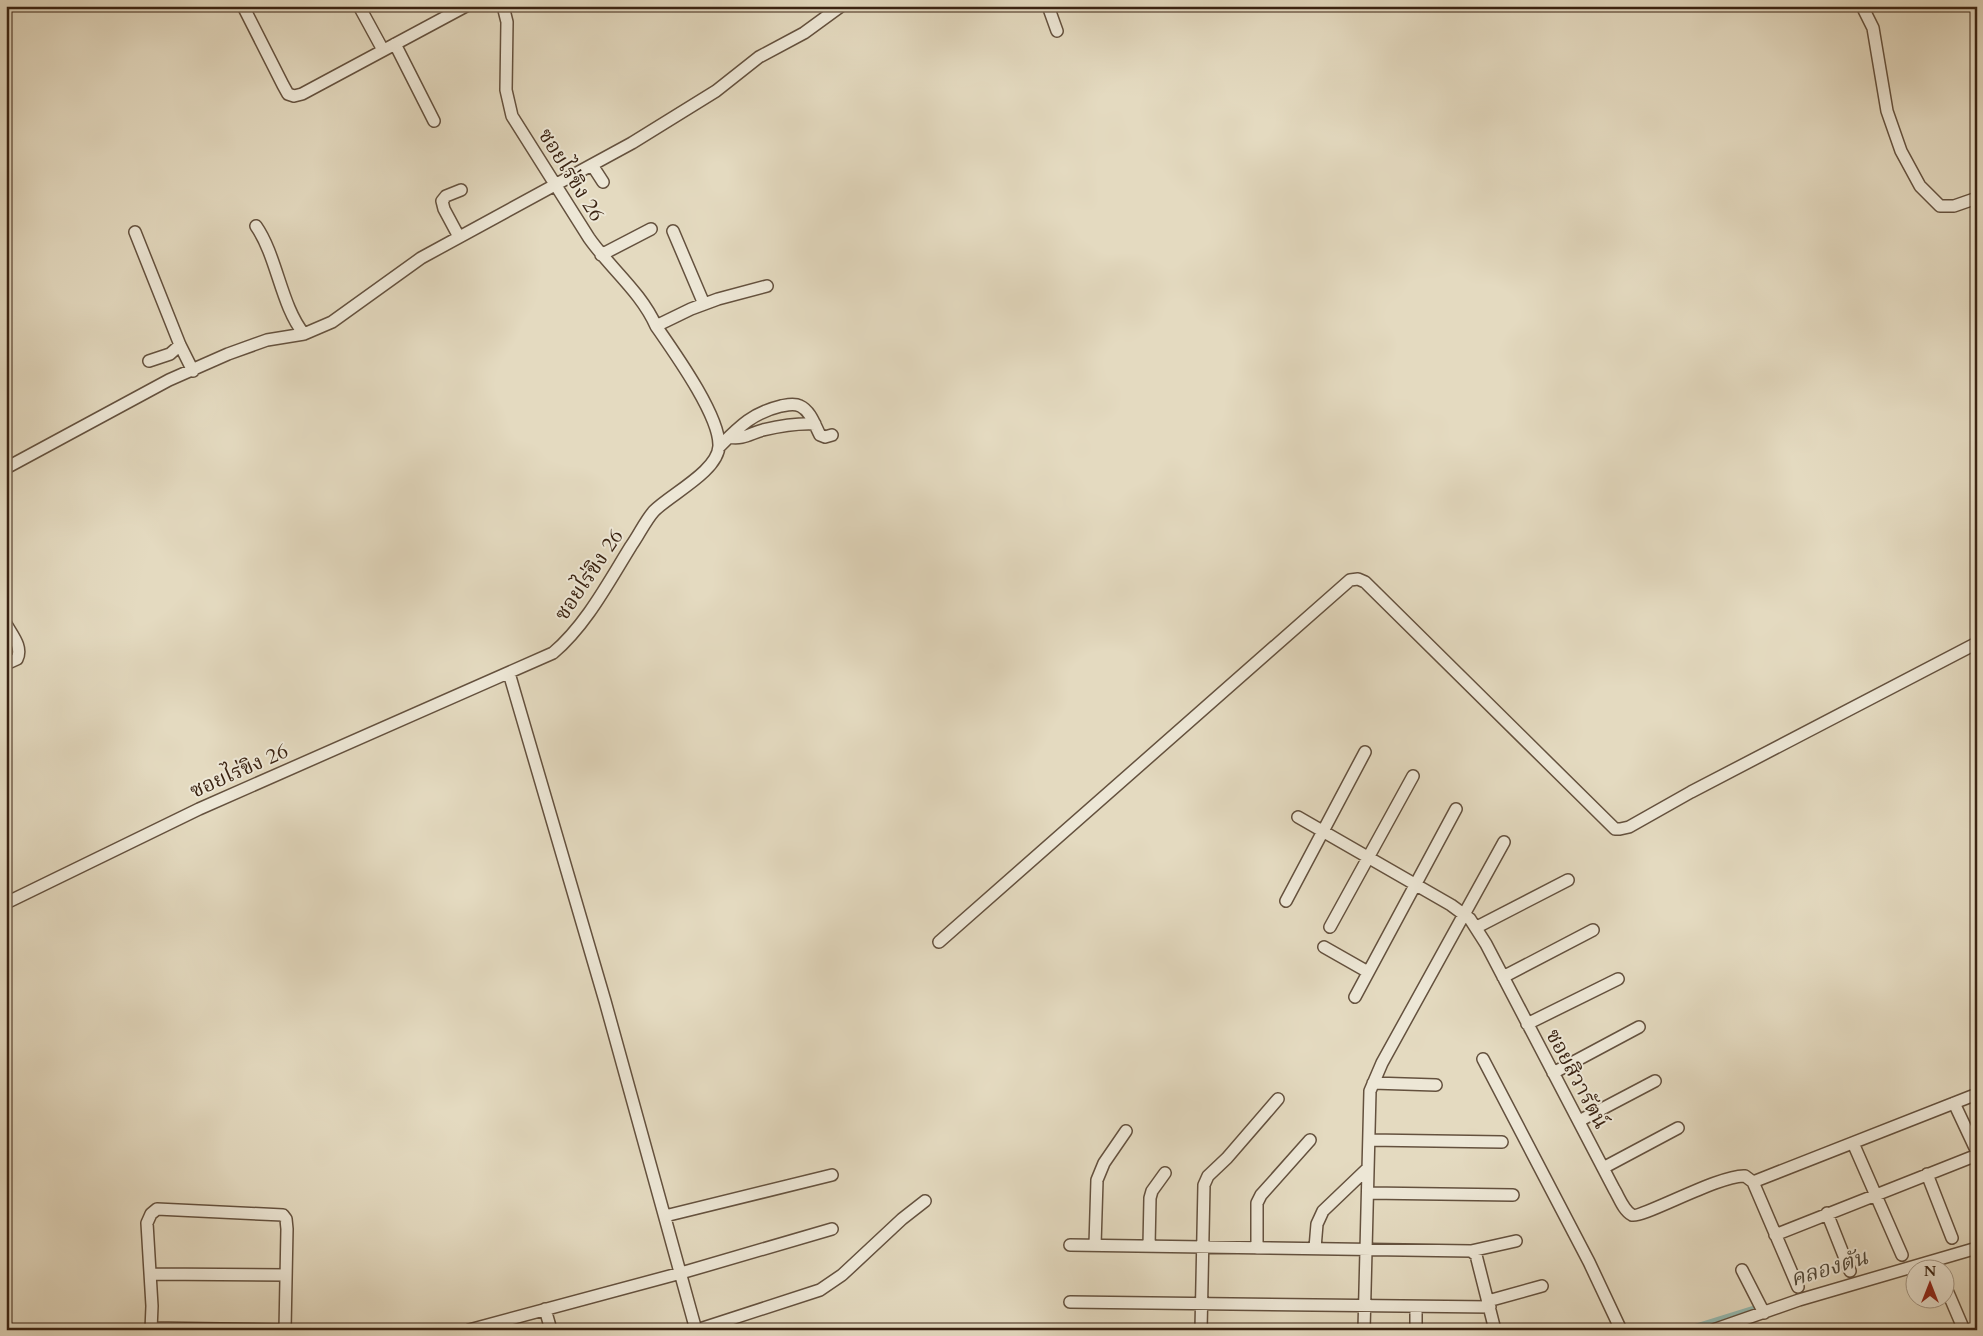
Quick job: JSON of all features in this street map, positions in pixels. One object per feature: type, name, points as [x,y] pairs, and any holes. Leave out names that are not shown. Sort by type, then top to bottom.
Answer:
[{"type":"street","points":[[243,6],[288,94],[294,96],[302,94],[466,6]]},
{"type":"street","points":[[359,6],[383,50]]},
{"type":"street","name":"ซอยไร่ขิง 26","points":[[6,903],[198,809],[553,653],[568,640],[584,619],[652,513],[712,463],[716,457],[719,446],[718,433],[708,409],[656,326],[650,312],[610,263],[600,255],[573,216],[553,180],[512,116],[506,90],[507,22],[503,6]]},
{"type":"street","points":[[6,468],[191,368],[299,327],[332,322],[421,258],[456,230],[553,180],[592,165],[632,143],[716,92],[759,58],[804,33],[841,6]]},
{"type":"street","points":[[1048,6],[1057,31]]},
{"type":"street","points":[[1862,6],[1873,28],[1887,111],[1901,151],[1920,186],[1940,206],[1954,206],[1977,198]]},
{"type":"street","points":[[395,44],[434,121]]},
{"type":"street","points":[[592,165],[602,182]]},
{"type":"street","points":[[456,230],[444,209],[442,201],[446,196],[461,190]]},
{"type":"street","points":[[256,226],[265,238],[271,258],[299,327]]},
{"type":"street","points":[[600,255],[651,228]]},
{"type":"street","points":[[673,231],[704,304]]},
{"type":"street","points":[[135,232],[181,348],[191,368]]},
{"type":"street","points":[[656,326],[704,304],[767,286]]},
{"type":"street","points":[[149,361],[181,348]]},
{"type":"street","points":[[719,446],[742,424],[757,414],[771,408],[789,404],[800,406],[809,414],[820,435],[832,435]]},
{"type":"street","points":[[729,437],[737,438],[765,429],[815,424]]},
{"type":"street","points":[[939,942],[1350,580],[1358,579],[1365,582],[1614,829],[1620,830],[1629,827],[1691,792],[1977,643]]},
{"type":"street","points":[[6,624],[19,647],[19,654],[17,659],[6,664]]},
{"type":"street","points":[[509,673],[602,992],[697,1330],[820,1290],[842,1275],[924,1201]]},
{"type":"street","points":[[1286,901],[1365,752]]},
{"type":"street","points":[[1330,927],[1370,858],[1413,776]]},
{"type":"street","points":[[1355,996],[1456,810]]},
{"type":"street","name":"ซอยสิวารัตน์","points":[[1298,817],[1416,884],[1465,915],[1477,927],[1603,1168],[1625,1208],[1631,1214],[1636,1216],[1708,1184],[1732,1177],[1745,1176],[1753,1182]]},
{"type":"street","points":[[1364,1330],[1369,1102],[1373,1084],[1504,842]]},
{"type":"street","points":[[1477,927],[1568,880]]},
{"type":"street","points":[[1503,977],[1593,930]]},
{"type":"street","points":[[1324,947],[1368,972]]},
{"type":"street","points":[[1527,1024],[1618,979]]},
{"type":"street","points":[[1553,1072],[1639,1027]]},
{"type":"street","points":[[1484,1059],[1589,1262],[1621,1330]]},
{"type":"street","points":[[1579,1121],[1655,1081]]},
{"type":"street","points":[[1373,1084],[1436,1085]]},
{"type":"street","points":[[1798,1287],[1753,1182],[1977,1094]]},
{"type":"street","points":[[1201,1330],[1204,1185],[1208,1176],[1227,1158],[1278,1099]]},
{"type":"street","points":[[1775,1235],[1977,1153],[1954,1102]]},
{"type":"street","points":[[1603,1168],[1678,1128]]},
{"type":"street","points":[[1096,1245],[1097,1180],[1104,1163],[1126,1131]]},
{"type":"street","points":[[1257,1248],[1257,1203],[1261,1195],[1310,1140]]},
{"type":"street","points":[[1369,1140],[1502,1142]]},
{"type":"street","points":[[1853,1143],[1902,1255]]},
{"type":"street","points":[[1315,1248],[1317,1224],[1323,1211],[1368,1168]]},
{"type":"street","points":[[1149,1246],[1150,1198],[1152,1191],[1165,1173]]},
{"type":"street","points":[[1927,1174],[1952,1238]]},
{"type":"street","points":[[665,1216],[832,1175]]},
{"type":"street","points":[[1368,1193],[1513,1195]]},
{"type":"street","points":[[281,1330],[151,1329],[147,1223],[151,1214],[157,1209],[283,1215],[286,1219],[287,1229],[285,1330]]},
{"type":"street","points":[[1827,1213],[1850,1271]]},
{"type":"street","points":[[469,1330],[681,1273],[832,1229]]},
{"type":"street","points":[[1070,1244],[1471,1251],[1516,1241]]},
{"type":"street","points":[[1952,1258],[1977,1248]]},
{"type":"street","points":[[1471,1251],[1476,1255],[1496,1330]]},
{"type":"street","points":[[1742,1270],[1762,1308]]},
{"type":"street","points":[[1713,1330],[1738,1326],[1762,1308],[1906,1273]]},
{"type":"street","points":[[150,1274],[286,1274]]},
{"type":"street","points":[[1070,1302],[1364,1306],[1489,1304],[1542,1286]]},
{"type":"street","points":[[1416,1306],[1416,1330]]},
{"type":"street","points":[[1955,1308],[1964,1330]]},
{"type":"street","points":[[546,1309],[551,1330]]},
{"type":"waterway","name":"คลองตัน","points":[[1692,1330],[1753,1311]]}]
